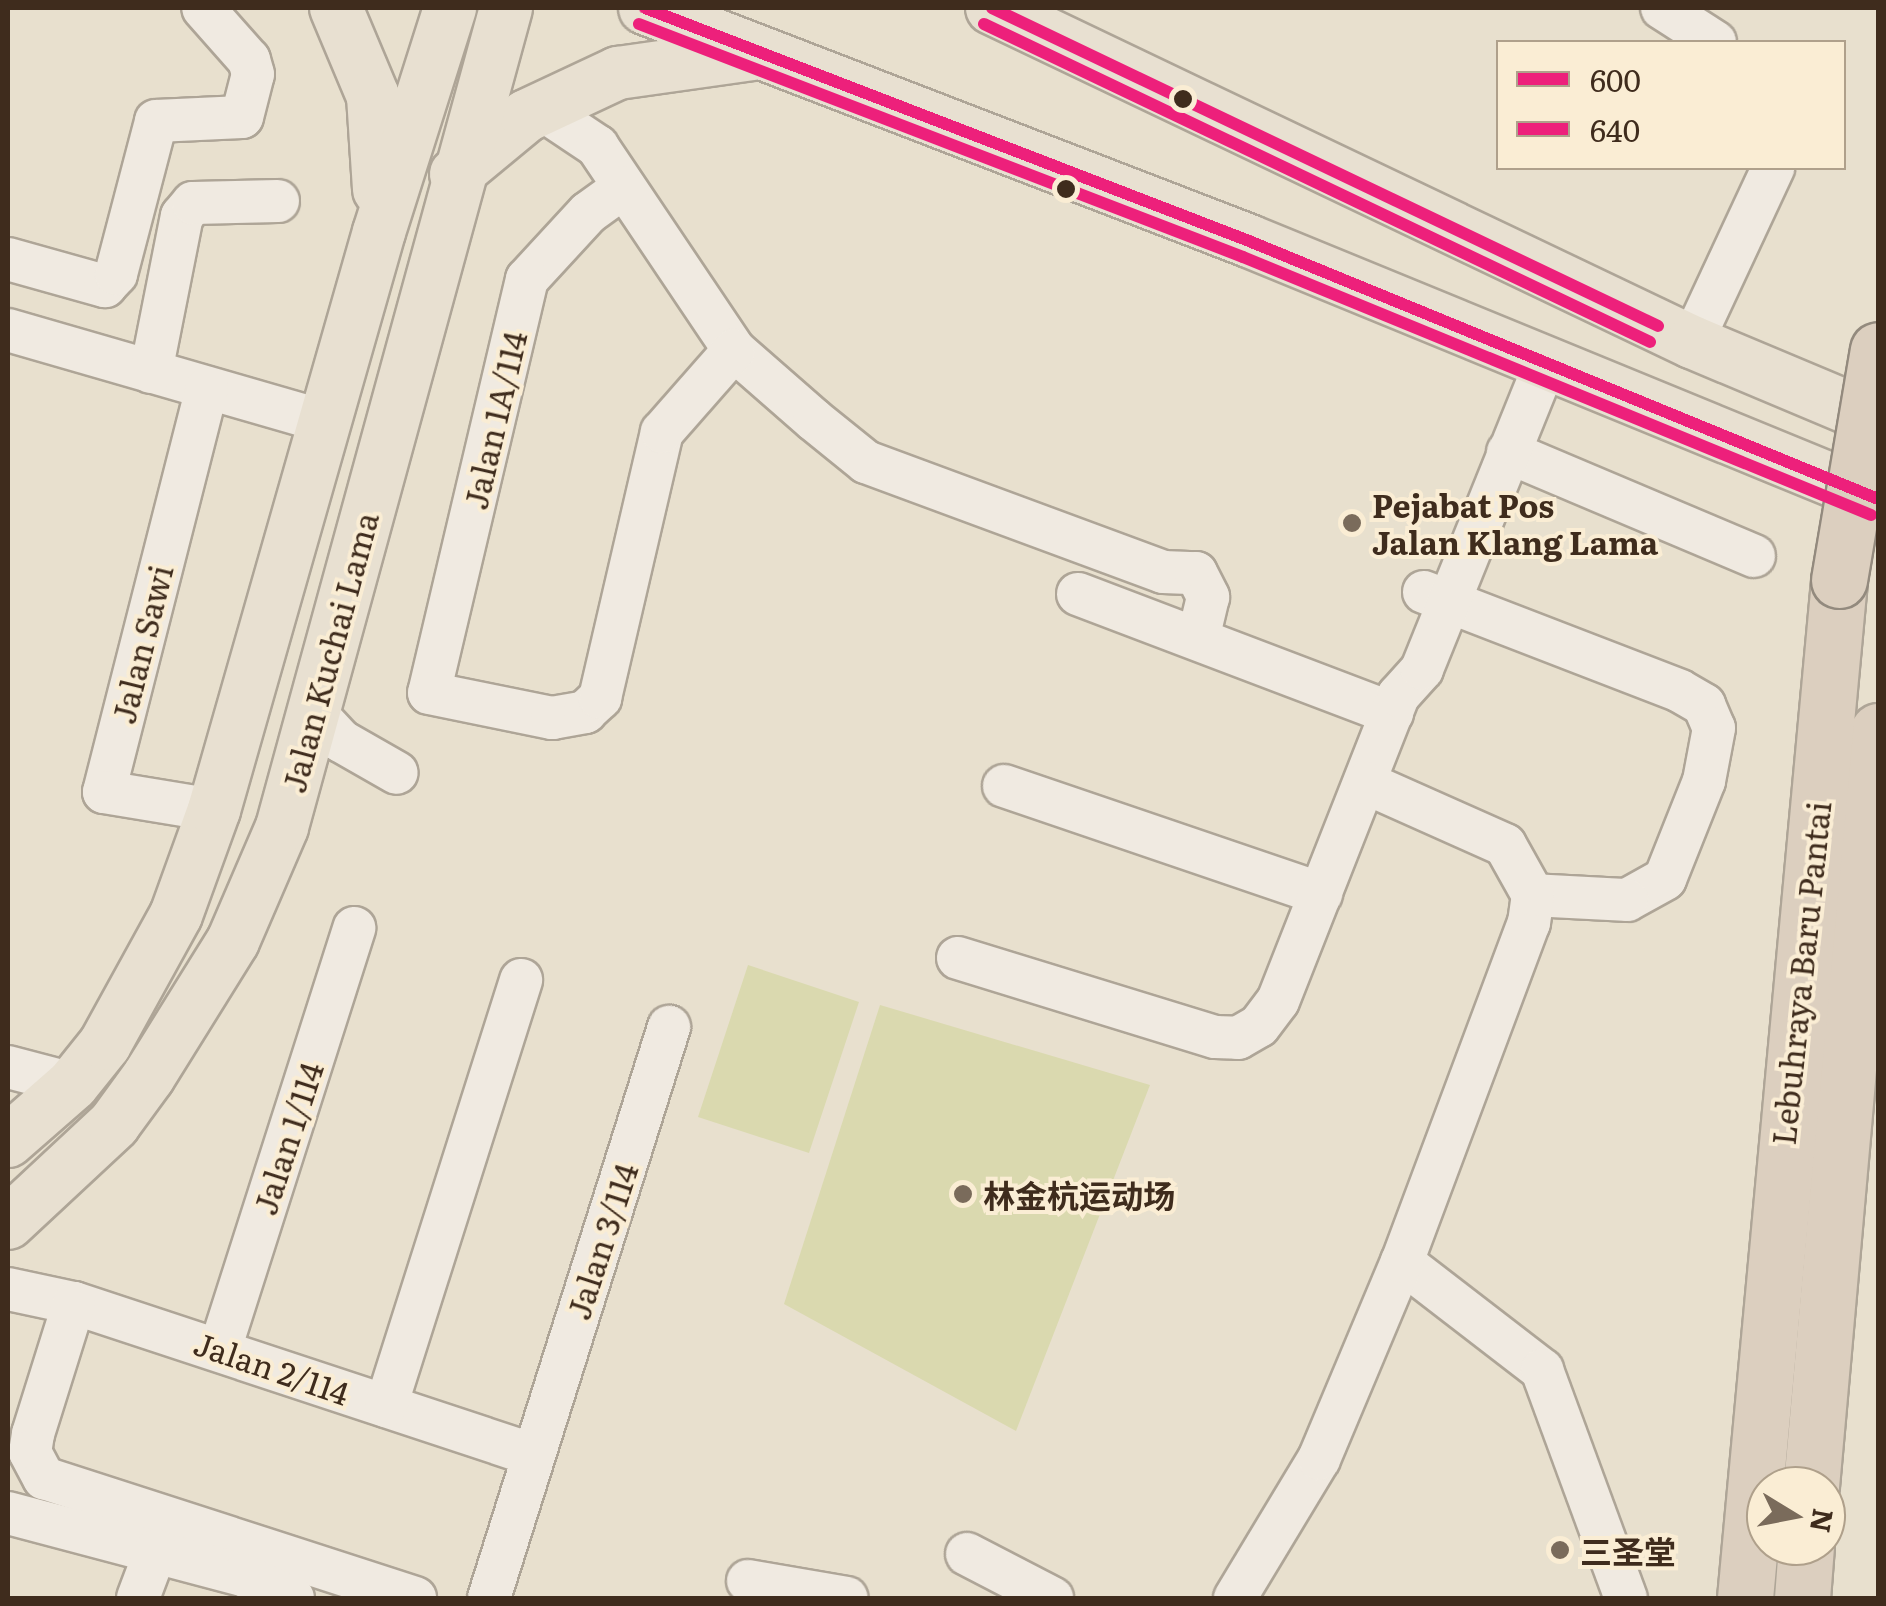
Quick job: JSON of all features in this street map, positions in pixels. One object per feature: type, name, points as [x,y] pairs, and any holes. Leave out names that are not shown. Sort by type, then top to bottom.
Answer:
[{"type":"highway","name":"Lebuhraya Baru Pantai","points":[[1745,1598],[1839,580],[1878,350]]},
{"type":"highway","name":"Lebuhraya Baru Pantai","points":[[1813,1466],[1878,731]]},
{"type":"highway","points":[[1802,1598],[1804,1566]]},
{"type":"main road","points":[[336,8],[373,96],[378,232]]},
{"type":"main road","name":"Jalan Kuchai Lama","points":[[8,1142],[73,1084],[140,989],[214,810],[378,232],[450,8]]},
{"type":"main road","name":"Jalan Kuchai Lama","points":[[8,1223],[114,1124],[149,1076],[233,941],[282,827],[322,694],[456,174],[506,8]]},
{"type":"main road","points":[[645,8],[1249,241],[1878,499]]},
{"type":"main road","points":[[998,12],[1286,144],[1692,342],[1878,420]]},
{"type":"main road","points":[[456,174],[540,108],[618,73],[759,54]]},
{"type":"main road","points":[[214,810],[250,802],[295,704],[322,694]]},
{"type":"street","points":[[8,259],[105,286],[116,274],[156,121],[242,117],[254,74],[250,60],[203,8]]},
{"type":"street","points":[[1662,8],[1712,40]]},
{"type":"street","points":[[540,108],[584,132],[734,350],[866,462],[1163,572],[1196,573],[1208,598],[1198,639]]},
{"type":"street","points":[[1692,342],[1772,170]]},
{"type":"street","name":"Jalan 1A/114","points":[[624,187],[588,213],[527,279],[429,693],[552,718],[585,712],[600,698],[662,432],[734,350]]},
{"type":"street","points":[[151,372],[182,216],[193,203],[278,202]]},
{"type":"street","points":[[9,338],[151,372],[324,421]]},
{"type":"street","points":[[958,958],[1215,1038],[1238,1038],[1259,1026],[1278,1001],[1366,783],[1395,705],[1396,658],[1435,596],[1508,452],[1532,358]]},
{"type":"street","points":[[1435,596],[1532,358]]},
{"type":"street","name":"Jalan Sawi","points":[[207,388],[104,792],[214,810]]},
{"type":"street","points":[[1508,452],[1754,556]]},
{"type":"street","points":[[1078,594],[1395,705]]},
{"type":"street","points":[[1435,596],[1680,691],[1704,706],[1714,728],[1704,780],[1664,879],[1627,900],[1534,895]]},
{"type":"street","points":[[322,694],[341,742],[397,774]]},
{"type":"street","points":[[1235,1598],[1319,1459],[1402,1262],[1529,922],[1534,895],[1505,845],[1366,783]]},
{"type":"street","points":[[1004,786],[1321,894]]},
{"type":"street","name":"Jalan 1/114","points":[[220,1350],[354,928]]},
{"type":"street","points":[[386,1406],[521,980]]},
{"type":"street","name":"Jalan 3/114","points":[[489,1598],[668,1028]]},
{"type":"street","points":[[8,1067],[73,1084]]},
{"type":"street","points":[[1402,1262],[1542,1370],[1626,1598]]},
{"type":"street","name":"Jalan 2/114","points":[[8,1289],[74,1303],[534,1455]]},
{"type":"street","points":[[74,1303],[33,1434],[30,1452],[44,1478],[416,1598]]},
{"type":"street","points":[[8,1513],[243,1575],[293,1598]]},
{"type":"street","points":[[138,1598],[156,1550]]},
{"type":"street","points":[[967,1554],[1052,1598]]},
{"type":"street","points":[[748,1582],[847,1598]]},
{"type":"green space","points":[[748,965],[859,1002],[809,1153],[698,1117]]},
{"type":"green space","name":"林金杭运动场","points":[[880,1005],[1150,1085],[1016,1431],[784,1304]]},
{"type":"transit line","name":"600","points":[[645,8],[1249,241],[1878,499]]},
{"type":"transit line","name":"600","points":[[992,8],[1658,326]]},
{"type":"transit line","name":"640","points":[[639,24],[1243,257],[1871,515]]},
{"type":"transit line","name":"640","points":[[984,24],[1650,342]]},
{"type":"place","name":"Pejabat Pos Jalan Klang Lama","points":[[1352,523]]},
{"type":"place","name":"林金杭运动场","points":[[963,1194]]},
{"type":"place","name":"三圣堂","points":[[1560,1550]]}]
